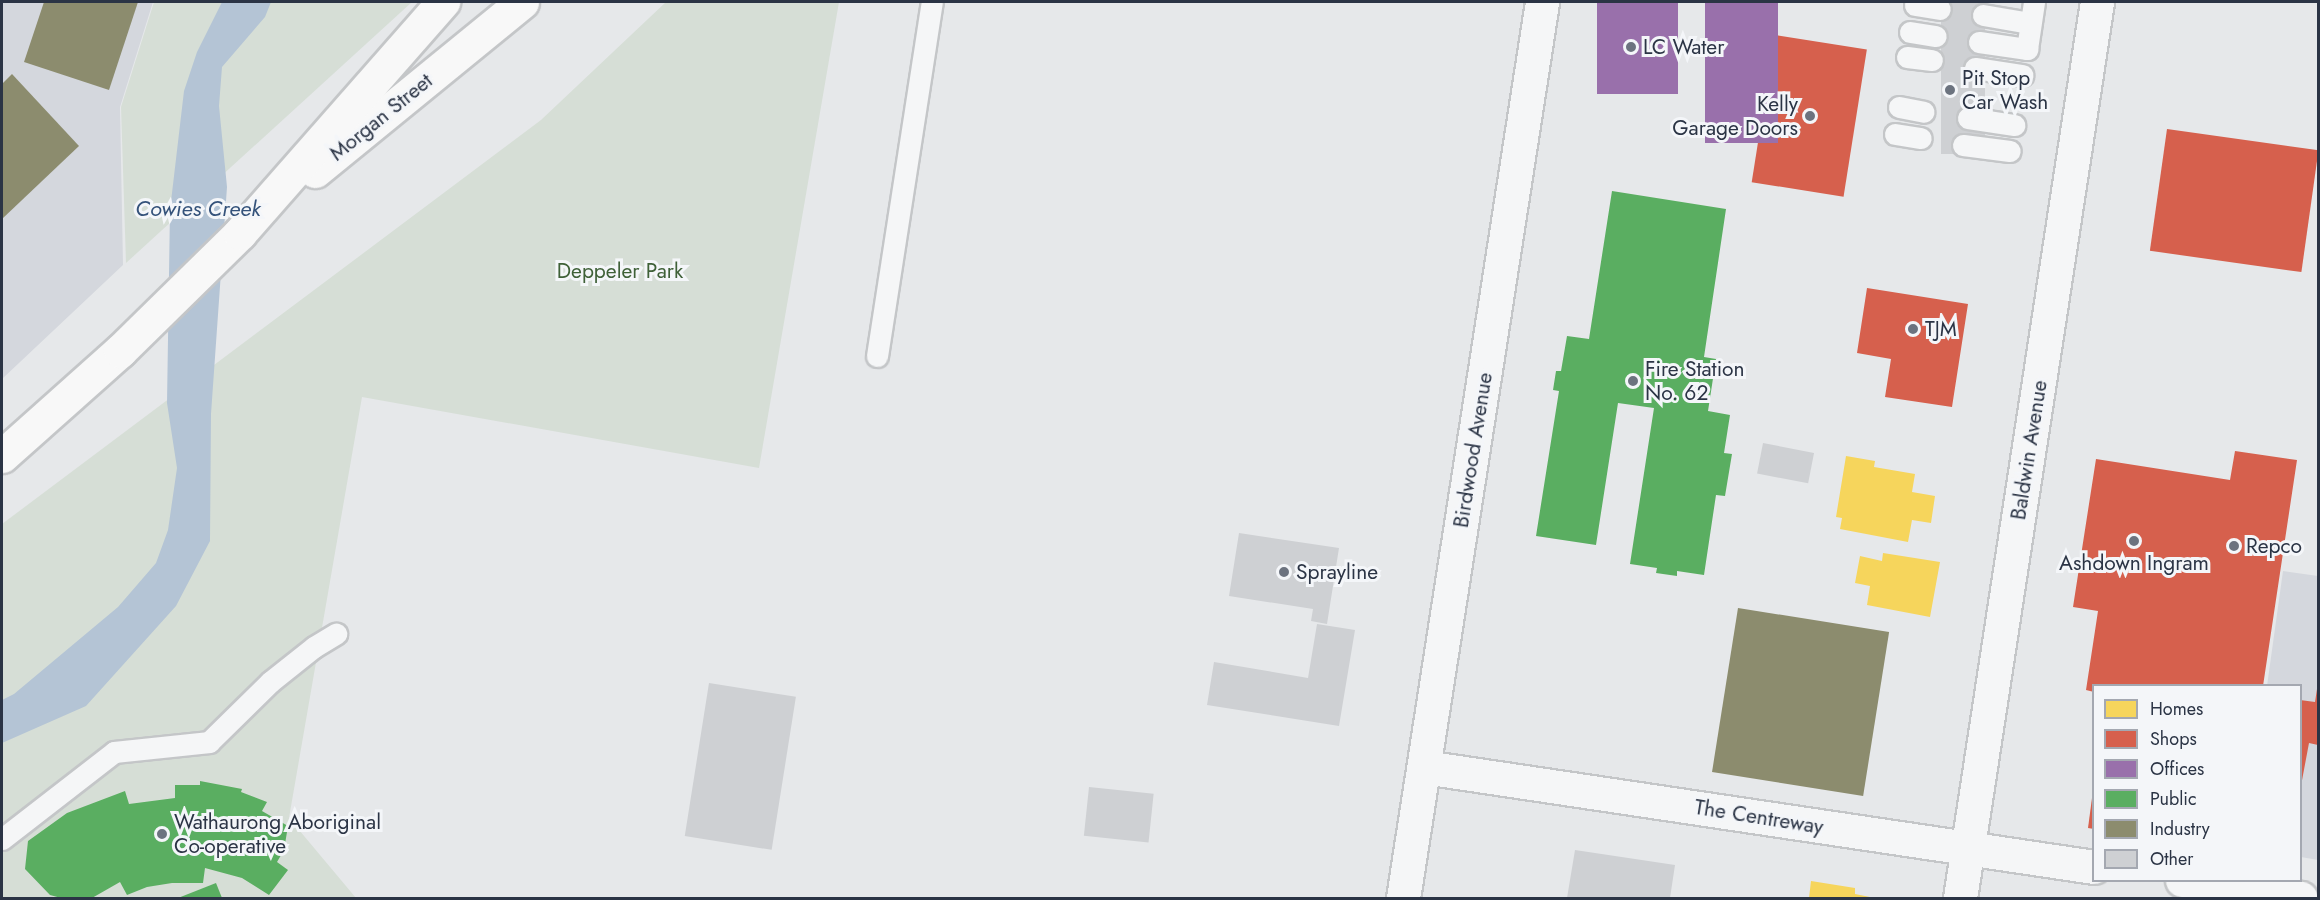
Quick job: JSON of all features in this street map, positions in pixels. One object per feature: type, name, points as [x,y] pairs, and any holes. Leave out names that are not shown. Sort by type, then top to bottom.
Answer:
[{"type":"main road","name":"Morgan Street","points":[[2,454],[147,326],[240,233],[443,2]]},
{"type":"main road","name":"Morgan Street","points":[[240,233],[522,2]]},
{"type":"street","name":"Birdwood Avenue","points":[[1403,898],[1542,2]]},
{"type":"street","name":"Baldwin Avenue","points":[[1960,898],[2097,2]]},
{"type":"street","name":"The Centreway","points":[[1424,767],[2092,867]]},
{"type":"street","points":[[2194,882],[2285,897]]},
{"type":"lane","points":[[877,356],[932,2]]},
{"type":"lane","points":[[1979,42],[2027,49],[2034,2]]},
{"type":"lane","points":[[1915,5],[1940,9]]},
{"type":"lane","points":[[1983,15],[2030,22]]},
{"type":"lane","points":[[1910,32],[1936,36]]},
{"type":"lane","points":[[1907,57],[1932,60]]},
{"type":"lane","points":[[1975,68],[2022,75]]},
{"type":"lane","points":[[1899,107],[1924,112]]},
{"type":"lane","points":[[1968,118],[2014,125]]},
{"type":"lane","points":[[1895,134],[1921,138]]},
{"type":"lane","points":[[1964,144],[2010,151]]},
{"type":"lane","points":[[2,839],[114,752],[209,742],[270,682],[314,647],[336,634]]},
{"type":"shaded area","points":[[2,2],[153,2],[120,107],[123,265],[2,379]]},
{"type":"shaded area","points":[[2283,571],[2318,576],[2318,860],[2302,857],[2302,684],[2267,684]]},
{"type":"green space","points":[[154,2],[412,2],[126,263],[121,107]]},
{"type":"green space","name":"Deppeler Park","points":[[666,2],[839,2],[759,468],[362,397],[289,818],[356,898],[2,898],[2,524],[541,120]]},
{"type":"water","name":"Cowies Creek","points":[[222,2],[271,2],[265,17],[222,67],[219,106],[227,187],[211,414],[210,541],[176,606],[86,706],[2,743],[2,700],[14,694],[118,607],[156,563],[168,530],[177,468],[167,403],[170,210],[184,91],[197,52]]},
{"type":"building: Homes","points":[[1846,456],[1875,461],[1874,467],[1915,474],[1912,492],[1935,496],[1931,523],[1912,520],[1908,542],[1840,529],[1842,518],[1836,517]]},
{"type":"building: Homes","points":[[1883,553],[1940,562],[1930,617],[1867,605],[1870,586],[1855,583],[1860,556],[1882,561]]},
{"type":"building: Homes","points":[[1811,881],[1855,888],[1855,894],[1875,898],[1809,898]]},
{"type":"building: Shops","name":"Kelly Garage Doors","points":[[1775,35],[1867,50],[1844,197],[1752,182]]},
{"type":"building: Shops","points":[[2167,129],[2318,150],[2301,272],[2150,251]]},
{"type":"building: Shops","name":"TJM","points":[[1867,288],[1968,304],[1952,407],[1885,397],[1891,359],[1857,353]]},
{"type":"building: Shops","name":"Repco","points":[[2235,451],[2297,460],[2263,684],[2092,684],[2092,692],[2086,690],[2098,611],[2073,607],[2096,459],[2230,480]]},
{"type":"building: Shops","points":[[2317,689],[2318,745],[2309,743],[2302,780],[2302,700],[2315,702]]},
{"type":"building: Shops","points":[[2092,798],[2092,829],[2088,828]]},
{"type":"building: Offices","name":"LC Water","points":[[1597,2],[1678,2],[1678,94],[1597,94]]},
{"type":"building: Offices","points":[[1705,2],[1778,2],[1778,143],[1705,143]]},
{"type":"building: Public","name":"Fire Station No. 62","points":[[1612,191],[1726,209],[1704,357],[1716,359],[1708,411],[1730,415],[1724,453],[1732,454],[1725,496],[1716,495],[1704,575],[1677,571],[1677,576],[1656,573],[1657,568],[1630,564],[1654,408],[1618,403],[1596,545],[1536,536],[1559,391],[1553,390],[1556,371],[1561,371],[1567,336],[1589,339]]},
{"type":"building: Public","name":"Wathaurong Aboriginal Co-operative","points":[[200,781],[242,789],[241,792],[267,802],[262,811],[288,826],[284,850],[277,862],[288,870],[269,895],[242,878],[205,868],[203,883],[172,883],[147,887],[127,895],[120,882],[92,898],[61,898],[50,895],[25,869],[28,841],[67,813],[125,791],[129,804],[175,798],[175,785],[200,785]]},
{"type":"building: Public","name":"Wathaurong Aboriginal Co-operative","points":[[216,883],[222,898],[178,898]]},
{"type":"building: Industry","points":[[44,2],[138,2],[109,90],[24,62]]},
{"type":"building: Industry","points":[[12,74],[79,146],[2,219],[2,84]]},
{"type":"building: Industry","points":[[1738,608],[1889,632],[1863,796],[1712,772]]},
{"type":"building: Other","name":"Pit Stop Car Wash","points":[[1941,2],[1985,2],[1985,154],[1941,154]]},
{"type":"building: Other","points":[[1763,443],[1814,453],[1808,483],[1757,473]]},
{"type":"building: Other","name":"Sprayline","points":[[1239,533],[1339,548],[1327,624],[1311,621],[1313,609],[1229,596]]},
{"type":"building: Other","points":[[1317,624],[1355,630],[1339,726],[1207,705],[1214,662],[1308,678]]},
{"type":"building: Other","points":[[709,683],[796,697],[772,850],[685,836]]},
{"type":"building: Other","points":[[1089,787],[1154,794],[1149,843],[1084,836]]},
{"type":"building: Other","points":[[1575,850],[1675,865],[1670,898],[1567,898]]},
{"type":"place","name":"LC Water","points":[[1631,47]]},
{"type":"place","name":"Pit Stop Car Wash","points":[[1950,90]]},
{"type":"place","name":"Kelly Garage Doors","points":[[1810,116]]},
{"type":"place","name":"TJM","points":[[1913,329]]},
{"type":"place","name":"Fire Station No. 62","points":[[1633,381]]},
{"type":"place","name":"Ashdown Ingram","points":[[2134,541]]},
{"type":"place","name":"Repco","points":[[2234,546]]},
{"type":"place","name":"Sprayline","points":[[1284,572]]},
{"type":"place","name":"Wathaurong Aboriginal Co-operative","points":[[162,834]]}]
